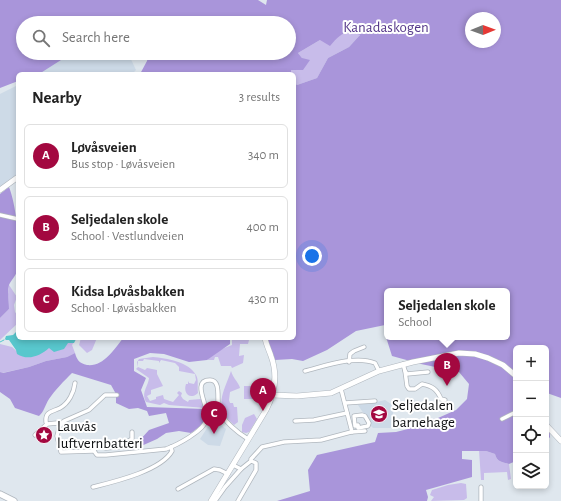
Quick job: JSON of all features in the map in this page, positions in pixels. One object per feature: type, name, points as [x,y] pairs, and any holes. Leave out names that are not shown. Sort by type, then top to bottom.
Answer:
[{"type":"main road","points":[[0,190],[16,178]]},
{"type":"main road","points":[[211,501],[273,396],[275,375],[266,340]]},
{"type":"main road","points":[[273,396],[320,395],[331,393],[379,371],[403,364],[451,354],[467,353],[481,356],[497,362],[513,374]]},
{"type":"main road","points":[[549,427],[560,439]]},
{"type":"main road","points":[[0,494],[14,501]]},
{"type":"street","points":[[0,215],[16,219]]},
{"type":"street","points":[[349,362],[350,354],[364,347]]},
{"type":"street","points":[[305,371],[330,364],[349,362],[372,362],[377,365],[379,371]]},
{"type":"street","points":[[403,364],[407,386],[409,389],[415,389],[422,384],[429,386],[434,388],[439,393],[441,399],[445,400]]},
{"type":"street","points":[[405,371],[408,374],[428,372]]},
{"type":"street","points":[[117,395],[105,395],[89,410],[64,421],[60,425],[57,436],[61,452],[94,451],[97,455],[106,455],[171,447],[198,431],[206,422],[208,412],[200,388],[205,382],[210,380],[218,385],[218,406],[223,417],[230,425],[248,439]]},
{"type":"street","points":[[47,424],[45,420],[48,412],[60,408],[69,399],[76,383]]},
{"type":"street","points":[[341,389],[352,432]]},
{"type":"street","points":[[345,403],[375,401]]},
{"type":"street","points":[[295,421],[314,420],[347,413]]},
{"type":"street","points":[[502,419],[513,414]]},
{"type":"street","points":[[354,416],[365,416],[369,423],[368,426],[358,428],[358,425],[355,426],[354,416]]},
{"type":"street","points":[[35,436],[47,424],[57,423],[60,425]]},
{"type":"street","points":[[215,501],[241,469],[251,461],[260,448],[284,442],[321,440],[352,432],[366,431]]},
{"type":"street","points":[[94,451],[98,446],[106,448],[119,447],[132,439],[132,432]]},
{"type":"street","points":[[93,487],[124,479],[144,471],[164,460],[172,451],[171,447]]},
{"type":"street","points":[[238,501],[256,470],[256,462],[251,461]]},
{"type":"street","points":[[233,465],[241,469]]},
{"type":"street","points":[[178,489],[214,469],[228,474]]},
{"type":"street","points":[[481,486],[481,501]]},
{"type":"shaded area","points":[[353,31],[360,35],[349,47],[328,58],[317,78],[297,85],[296,72],[290,72],[290,70],[303,70],[302,58],[298,53],[320,40]]},
{"type":"shaded area","points":[[53,60],[131,60],[136,70],[134,72],[36,72]]},
{"type":"shaded area","points":[[16,86],[16,175],[0,187],[0,94]]},
{"type":"shaded area","points":[[9,285],[16,296],[14,305],[16,325],[0,340],[0,318],[9,309]]},
{"type":"shaded area","points":[[66,340],[76,340],[72,345],[75,353],[67,357],[46,361],[29,367],[2,373],[0,372],[0,344],[12,347],[22,356]]},
{"type":"shaded area","points":[[80,340],[96,340],[92,350],[87,353],[79,345]]},
{"type":"shaded area","points":[[232,340],[249,340],[248,344],[240,344],[239,356],[244,355],[243,363],[232,368],[231,366],[221,366],[218,357],[215,357],[214,360],[207,360],[217,351],[232,345]]},
{"type":"shaded area","points":[[153,357],[164,358],[183,364],[193,371],[196,375],[198,381],[198,393],[189,396],[185,390],[188,381],[189,383],[194,384],[196,380],[195,374],[179,371],[179,367],[175,363],[161,360],[159,363],[159,361],[144,359],[143,361],[138,361],[138,367],[137,362],[139,359]]},
{"type":"shaded area","points":[[138,367],[145,370],[147,368],[157,370],[157,374],[163,386],[151,390],[151,394],[147,396],[150,401],[163,395],[164,399],[173,402],[179,395],[177,393],[179,391],[182,393],[181,396],[183,399],[188,402],[189,400],[201,399],[205,408],[169,405],[164,403],[160,405],[146,402],[144,392],[149,378],[136,369]]},
{"type":"shaded area","points":[[231,371],[240,388],[230,392],[230,403],[233,403],[234,407],[237,407],[238,422],[234,425],[224,412],[222,406],[223,393]]},
{"type":"shaded area","points":[[244,386],[257,386],[257,399],[244,399]]},
{"type":"shaded area","name":"Seljedalen barnehage","points":[[385,400],[394,406],[391,428],[373,428],[368,426],[367,415],[364,414],[358,405]]},
{"type":"shaded area","points":[[254,414],[257,419],[249,432],[242,432],[242,425],[245,418]]},
{"type":"shaded area","points":[[213,419],[226,429],[220,446],[208,445],[200,439]]},
{"type":"shaded area","points":[[479,450],[495,454],[498,460],[509,464],[511,479],[508,480],[507,472],[484,473],[484,480],[481,480]]},
{"type":"shaded area","points":[[461,483],[466,484],[467,498],[464,500],[431,501],[434,497],[430,495],[432,490]]},
{"type":"green space","name":"Kanadaskogen","points":[[0,0],[258,0],[266,5],[267,0],[561,0],[561,398],[549,394],[549,345],[513,345],[513,462],[509,464],[502,462],[497,459],[495,454],[486,451],[462,451],[462,459],[472,460],[472,477],[426,490],[428,497],[427,501],[277,501],[310,491],[308,470],[317,455],[375,442],[378,433],[396,432],[408,429],[417,423],[438,418],[456,410],[467,399],[469,384],[459,372],[392,356],[387,340],[510,340],[510,288],[384,288],[384,325],[356,331],[327,350],[303,361],[292,359],[275,360],[268,340],[296,340],[296,84],[297,85],[317,78],[328,58],[349,47],[360,35],[351,32],[343,34],[330,46],[320,40],[298,53],[302,58],[310,60],[303,70],[291,70],[291,72],[141,72],[147,60],[296,60],[296,16],[16,16],[16,60],[61,60],[42,72],[16,72],[16,82],[0,88]]},
{"type":"green space","points":[[9,187],[12,195],[16,216],[16,273],[8,288],[9,309],[0,318],[0,194]]},
{"type":"green space","points":[[122,340],[230,340],[230,344],[207,360],[189,362],[164,354],[150,353],[134,359],[134,371],[146,378],[141,390],[147,407],[205,409],[206,422],[191,433],[179,431],[166,433],[157,439],[130,451],[149,430],[169,423],[166,413],[149,416],[147,411],[138,408],[129,409],[116,403],[116,394],[111,385],[72,373],[51,396],[39,416],[15,408],[10,399],[0,392],[0,372],[3,373],[29,367],[46,361],[67,357],[75,353],[80,362],[87,365],[93,365],[108,357]]},
{"type":"water","points":[[16,332],[16,340],[76,340],[74,343],[68,343],[64,349],[54,352],[49,348],[34,357],[25,357],[17,354],[9,340],[5,339],[6,336],[13,335]]},
{"type":"waterway","points":[[0,342],[4,340]]},
{"type":"place","name":"Seljedalen skole","points":[[447,386]]},
{"type":"place","name":"Løvåsveien","points":[[263,411]]},
{"type":"place","name":"Seljedalen barnehage","points":[[379,414]]},
{"type":"place","name":"Kidsa Løvåsbakken","points":[[214,434]]},
{"type":"place","name":"Lauvås luftvernbatteri","points":[[44,435]]}]
